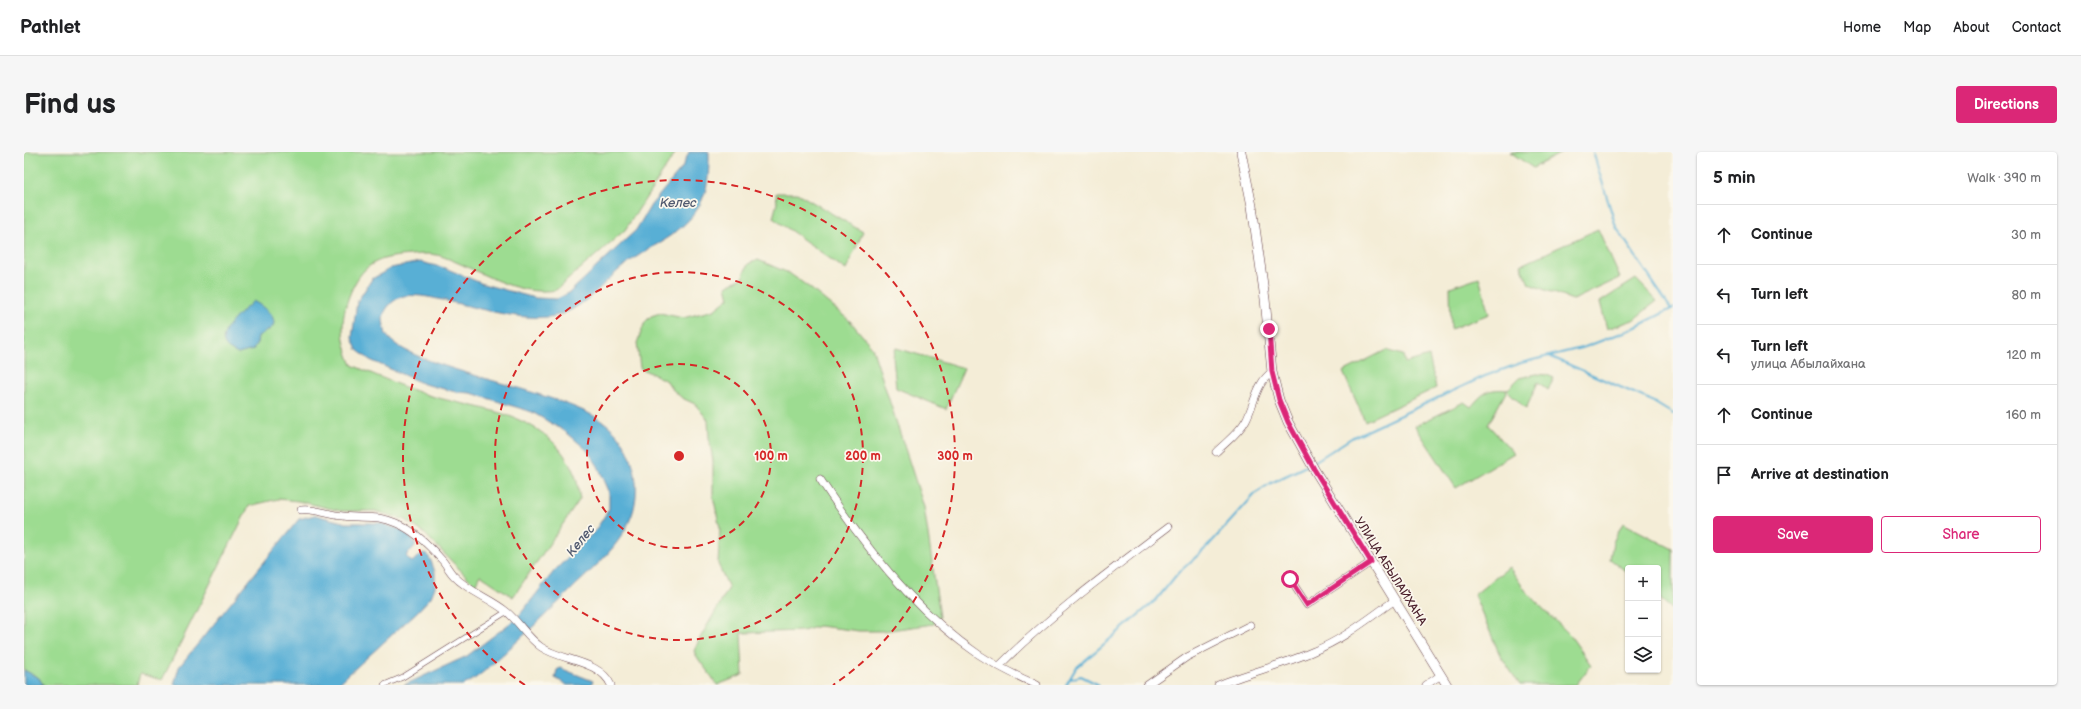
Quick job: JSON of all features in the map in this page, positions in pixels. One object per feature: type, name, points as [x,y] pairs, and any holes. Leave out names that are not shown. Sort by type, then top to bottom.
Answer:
[{"type":"main road","name":"УЛИЦА АБЫЛАЙХАНА","points":[[1241,152],[1252,206],[1265,299],[1272,372],[1279,400],[1288,422],[1314,469],[1447,685]]},
{"type":"street","points":[[1216,452],[1238,431],[1246,420],[1261,382],[1272,372]]},
{"type":"street","points":[[820,479],[849,524],[907,592],[946,630],[978,654],[1037,685]]},
{"type":"street","points":[[301,510],[308,509],[341,516],[381,517],[397,523],[424,542],[441,559],[453,576],[468,589],[506,612],[529,634],[535,642],[546,650],[597,669],[608,678],[611,685]]},
{"type":"street","points":[[1000,666],[1025,640],[1075,598],[1168,527]]},
{"type":"street","points":[[1290,579],[1307,605],[1371,562]]},
{"type":"street","points":[[1218,685],[1243,675],[1314,652],[1337,640],[1395,600]]},
{"type":"street","points":[[384,685],[403,677],[506,612]]},
{"type":"street","points":[[1147,685],[1188,658],[1250,624]]},
{"type":"street","points":[[1426,685],[1441,675]]},
{"type":"green space","points":[[24,152],[676,152],[625,230],[556,290],[541,291],[511,286],[455,261],[434,254],[422,254],[391,257],[369,266],[357,280],[348,299],[345,308],[343,327],[345,346],[352,365],[421,393],[494,411],[513,418],[532,426],[548,438],[563,453],[574,473],[580,499],[513,597],[480,575],[475,585],[424,533],[406,520],[375,511],[341,511],[298,501],[278,499],[249,506],[162,680],[140,674],[137,685],[43,685],[39,678],[24,670]]},
{"type":"green space","points":[[1510,152],[1563,152],[1533,168]]},
{"type":"green space","points":[[776,193],[797,193],[863,232],[846,270],[773,218],[777,203]]},
{"type":"green space","points":[[1598,229],[1620,278],[1573,300],[1529,284],[1521,265]]},
{"type":"green space","points":[[758,260],[789,273],[810,288],[850,321],[872,347],[924,507],[940,617],[934,624],[883,631],[859,631],[819,626],[803,631],[741,633],[743,675],[717,685],[694,651],[729,588],[718,564],[720,528],[713,496],[713,461],[708,420],[695,404],[682,398],[672,389],[667,381],[640,368],[637,343],[645,322],[651,316],[660,313],[683,318],[714,310],[729,298],[726,286],[742,278],[748,264]]},
{"type":"green space","points":[[1479,277],[1489,314],[1451,329],[1450,287]]},
{"type":"green space","points":[[1636,279],[1657,301],[1633,320],[1607,329],[1600,302]]},
{"type":"green space","points":[[896,348],[964,368],[946,409],[896,388],[893,356]]},
{"type":"green space","points":[[1386,350],[1403,355],[1405,363],[1429,356],[1436,388],[1365,421],[1343,372]]},
{"type":"green space","points":[[1537,374],[1547,375],[1554,378],[1548,390],[1538,382],[1526,409],[1507,390],[1519,378]]},
{"type":"green space","points":[[1507,390],[1488,425],[1514,453],[1456,488],[1415,426],[1464,402],[1471,407],[1486,392]]},
{"type":"green space","points":[[1623,523],[1673,549],[1673,610],[1661,600],[1661,565],[1625,565],[1625,571],[1610,559],[1613,542]]},
{"type":"green space","points":[[1509,567],[1528,594],[1570,635],[1591,665],[1576,685],[1520,685],[1500,655],[1474,595]]},
{"type":"water","name":"Келес","points":[[689,152],[709,152],[709,170],[706,188],[696,211],[689,220],[670,236],[629,262],[585,301],[565,313],[542,317],[515,316],[421,296],[404,296],[390,304],[385,311],[383,318],[386,334],[399,347],[423,358],[454,369],[561,402],[590,414],[610,427],[619,436],[628,452],[634,469],[636,482],[636,496],[632,516],[613,548],[488,668],[474,679],[463,685],[404,685],[467,656],[518,617],[555,570],[595,531],[609,509],[609,491],[598,466],[587,450],[566,432],[532,412],[471,393],[456,392],[424,384],[370,360],[357,350],[352,338],[357,302],[372,279],[391,268],[420,262],[445,268],[483,284],[535,298],[557,299],[569,293],[636,230],[651,205],[682,168]]},
{"type":"water","points":[[253,301],[270,313],[273,317],[273,326],[258,336],[257,343],[253,350],[238,354],[225,345],[223,339],[224,333],[233,321]]},
{"type":"water","points":[[315,515],[346,523],[380,523],[402,530],[415,542],[415,546],[406,556],[412,562],[422,553],[427,554],[431,561],[435,572],[435,587],[431,597],[418,611],[337,685],[174,685],[179,667],[299,519]]},
{"type":"water","points":[[560,668],[593,681],[591,685],[567,685],[555,678],[557,670]]},
{"type":"water","points":[[24,670],[39,678],[43,685],[24,685]]},
{"type":"waterway","points":[[1593,152],[1616,227],[1671,309]]},
{"type":"waterway","points":[[1314,462],[1353,437],[1485,376],[1521,363],[1585,347],[1632,329],[1673,308]]},
{"type":"waterway","points":[[1549,356],[1650,400],[1673,414]]},
{"type":"waterway","points":[[1066,685],[1076,668],[1157,599],[1178,573],[1207,547],[1257,492],[1271,483],[1308,465]]},
{"type":"waterway","points":[[1070,679],[1081,676],[1099,685]]},
{"type":"route","points":[[1269,329],[1272,372],[1279,400],[1288,422],[1314,469],[1371,562],[1307,605],[1290,579]]}]
